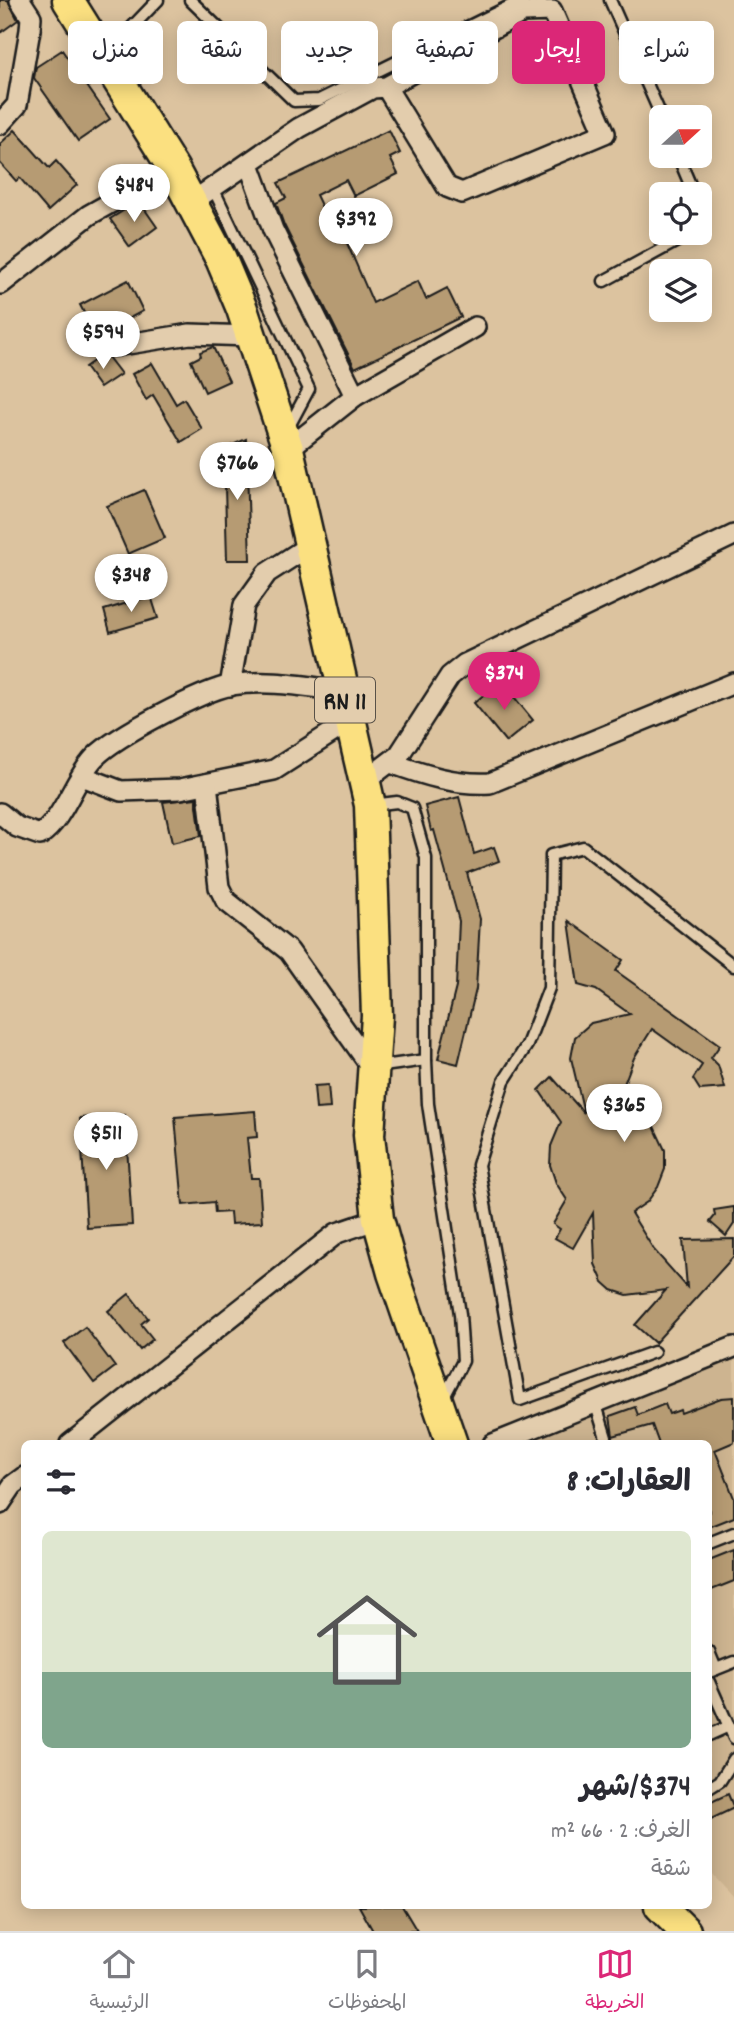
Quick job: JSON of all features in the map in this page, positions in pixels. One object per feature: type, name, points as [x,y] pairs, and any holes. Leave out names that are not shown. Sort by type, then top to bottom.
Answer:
[{"type":"main road","name":"RN 11","points":[[68,0],[82,21]]},
{"type":"main road","name":"RN 11","points":[[121,84],[173,168],[203,195],[222,259],[286,443],[368,793],[377,990],[369,1135],[378,1219],[393,1273],[451,1440]]},
{"type":"main road","points":[[663,1909],[685,1931]]},
{"type":"street","points":[[0,124],[17,105],[30,30],[31,17],[19,0]]},
{"type":"street","points":[[203,195],[299,128],[373,88],[386,87],[523,12],[552,11],[605,133],[462,193],[447,187],[386,87]]},
{"type":"street","points":[[249,163],[273,230],[355,396]]},
{"type":"street","points":[[1,284],[89,215],[173,168]]},
{"type":"street","points":[[286,443],[355,396],[475,327]]},
{"type":"street","points":[[115,346],[190,334],[251,336]]},
{"type":"street","points":[[368,793],[408,743],[450,676],[465,664],[734,535]]},
{"type":"street","points":[[230,685],[244,605],[267,573],[309,546]]},
{"type":"street","points":[[0,813],[18,827],[40,835],[54,825],[60,808],[95,757],[138,729],[230,685],[268,683],[344,691]]},
{"type":"street","points":[[390,763],[434,778],[467,784],[490,783],[734,683]]},
{"type":"street","points":[[82,776],[121,791],[180,789],[207,784],[274,770],[350,721]]},
{"type":"street","points":[[207,784],[219,887],[226,901],[289,951],[372,1068]]},
{"type":"street","points":[[75,1440],[337,1233],[378,1219]]},
{"type":"street","points":[[504,1440],[596,1405],[734,1347]]},
{"type":"street","points":[[0,1504],[13,1485],[21,1479]]},
{"type":"lane","points":[[138,21],[159,0]]},
{"type":"lane","points":[[190,0],[293,102],[307,103],[320,100],[522,0]]},
{"type":"lane","points":[[610,0],[656,105]]},
{"type":"lane","points":[[203,195],[309,389],[286,443]]},
{"type":"lane","points":[[604,281],[670,245]]},
{"type":"lane","points":[[368,793],[412,808],[426,858],[428,1104],[460,1314],[463,1361],[440,1406]]},
{"type":"lane","points":[[654,1352],[520,1400],[478,1165],[504,1082],[527,1045],[549,988],[551,855],[583,847],[734,966]]},
{"type":"lane","points":[[372,1068],[426,1060]]},
{"type":"lane","points":[[596,1405],[607,1440]]},
{"type":"lane","points":[[712,1542],[734,1533]]},
{"type":"lane","points":[[712,1671],[734,1662]]},
{"type":"lane","points":[[712,1689],[734,1738]]},
{"type":"lane","points":[[712,1734],[729,1726]]},
{"type":"lane","points":[[712,1786],[720,1781],[734,1759]]},
{"type":"shaded area","points":[[734,1357],[734,1898],[712,1874],[712,1440],[531,1440]]},
{"type":"building","points":[[0,0],[8,0],[18,20],[0,33]]},
{"type":"building","points":[[62,50],[68,59],[68,84],[86,84],[110,119],[78,141],[34,78],[36,67]]},
{"type":"building","points":[[15,130],[49,168],[56,161],[77,185],[48,211],[20,178],[16,181],[0,163],[0,144]]},
{"type":"building","points":[[389,130],[400,153],[390,158],[398,174],[354,196],[346,180],[316,195],[337,239],[344,236],[373,303],[418,281],[426,299],[447,288],[461,317],[355,368],[284,225],[276,203],[286,198],[278,183]]},
{"type":"building","points":[[139,201],[157,227],[130,247],[110,219]]},
{"type":"building","points":[[128,280],[143,311],[96,336],[80,305]]},
{"type":"building","points":[[213,347],[229,381],[205,392],[191,361],[201,356],[200,352]]},
{"type":"building","points":[[105,353],[121,374],[100,388],[85,367]]},
{"type":"building","points":[[152,363],[176,404],[184,399],[202,429],[181,442],[153,395],[146,400],[132,374]]},
{"type":"building","points":[[246,439],[250,560],[227,560],[224,449]]},
{"type":"building","points":[[144,490],[165,538],[128,554],[107,506]]},
{"type":"building","points":[[151,596],[158,618],[110,632],[104,610]]},
{"type":"building","points":[[501,681],[533,720],[506,742],[474,703]]},
{"type":"building","points":[[459,797],[474,854],[494,847],[499,861],[467,873],[480,919],[476,989],[458,1064],[438,1059],[456,987],[459,921],[425,806]]},
{"type":"building","points":[[196,798],[201,836],[172,843],[163,802]]},
{"type":"building","points":[[569,921],[623,960],[616,971],[720,1045],[711,1058],[718,1065],[725,1088],[700,1090],[693,1079],[702,1065],[652,1029],[634,1058],[618,1100],[637,1108],[651,1120],[665,1150],[665,1169],[658,1187],[647,1202],[631,1213],[654,1250],[687,1287],[683,1240],[734,1239],[734,1256],[655,1343],[635,1325],[666,1290],[627,1295],[612,1290],[603,1282],[595,1264],[593,1213],[573,1248],[555,1238],[560,1229],[553,1224],[567,1200],[556,1183],[550,1165],[551,1146],[561,1122],[539,1090],[552,1077],[584,1113],[571,1058],[575,1037],[591,1023],[630,1014],[596,990],[578,985]]},
{"type":"building","points":[[328,1085],[330,1108],[316,1109],[314,1086]]},
{"type":"building","points":[[255,1111],[257,1137],[247,1138],[251,1178],[259,1178],[262,1222],[231,1224],[230,1212],[215,1213],[214,1202],[183,1205],[175,1117]]},
{"type":"building","points":[[125,1115],[132,1225],[87,1228],[80,1118]]},
{"type":"building","points":[[734,1207],[734,1224],[726,1236],[710,1222],[715,1216],[714,1210]]},
{"type":"building","points":[[129,1294],[148,1318],[141,1324],[153,1339],[140,1350],[108,1311]]},
{"type":"building","points":[[85,1327],[115,1367],[94,1383],[64,1343]]},
{"type":"building","points":[[734,1397],[734,1442],[715,1450],[734,1498],[734,1517],[712,1526],[712,1440],[658,1440],[652,1425],[613,1436],[610,1416],[635,1407],[638,1415],[665,1404],[669,1414],[680,1410],[681,1413],[721,1398]]},
{"type":"building","points":[[734,1550],[734,1581],[712,1590],[712,1559]]},
{"type":"building","points":[[728,1794],[734,1808],[712,1819],[712,1802]]},
{"type":"building","points":[[361,1909],[404,1909],[417,1931],[373,1931]]}]
